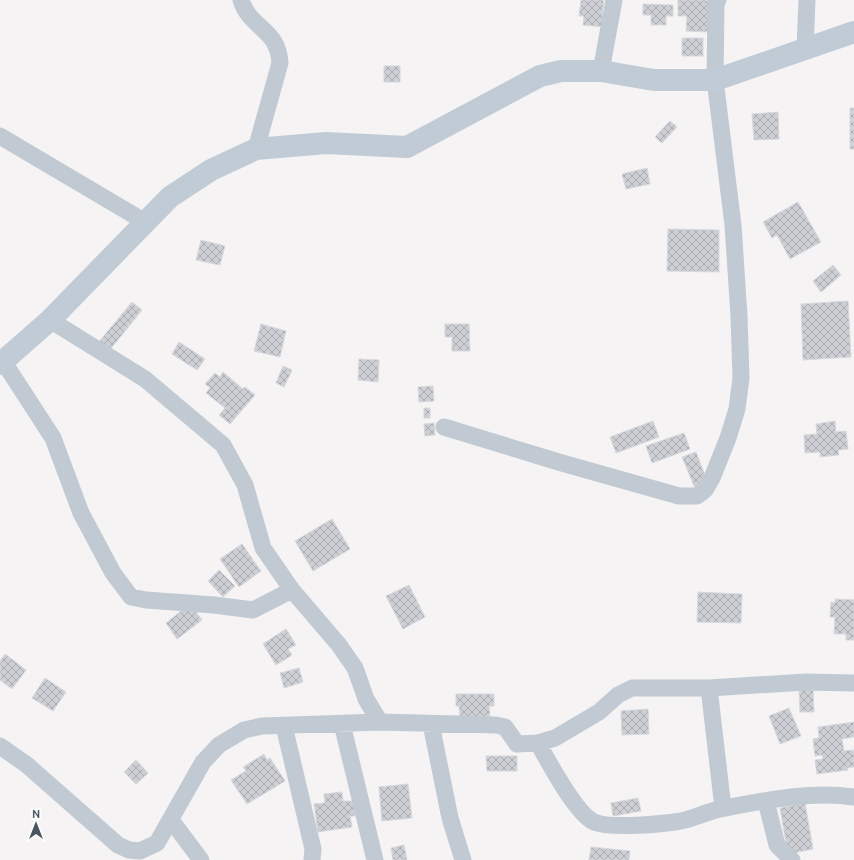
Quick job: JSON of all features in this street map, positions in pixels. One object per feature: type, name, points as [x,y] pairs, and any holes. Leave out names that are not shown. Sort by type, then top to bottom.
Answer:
[{"type":"street","points":[[241,0],[244,11],[273,38],[280,51],[280,63],[256,149]]},
{"type":"street","points":[[601,71],[614,0]]},
{"type":"street","points":[[444,427],[562,463],[679,496],[697,496],[705,490],[712,478],[728,438],[737,409],[741,378],[739,316],[733,225],[715,80],[716,3],[718,0]]},
{"type":"street","points":[[805,50],[807,0]]},
{"type":"street","points":[[292,590],[254,610],[214,605],[146,600],[131,597],[113,573],[82,513],[53,438],[2,363],[50,320],[147,223],[170,197],[211,170],[256,149],[326,143],[407,147],[540,76],[561,71],[601,71],[654,80],[715,80],[854,32]]},
{"type":"street","points":[[0,136],[147,223]]},
{"type":"street","points":[[50,320],[145,379],[223,445],[245,485],[263,548],[292,590],[339,646],[355,668],[366,699],[380,722]]},
{"type":"street","points":[[0,746],[27,765],[118,845],[129,850],[140,851],[158,843],[203,762],[219,745],[244,730],[262,726],[380,722],[501,725],[517,744],[538,743],[555,738],[599,712],[618,694],[632,688],[709,688],[806,682],[854,684]]},
{"type":"street","points":[[709,688],[723,808]]},
{"type":"street","points":[[342,724],[375,860]]},
{"type":"street","points":[[431,724],[450,818],[463,860]]},
{"type":"street","points":[[284,726],[313,849],[312,860]]},
{"type":"street","points":[[538,743],[564,789],[586,815],[594,822],[620,825],[681,820],[723,808],[806,795],[836,794],[854,797]]},
{"type":"street","points":[[766,802],[777,845],[792,860]]},
{"type":"street","points":[[170,820],[201,860]]},
{"type":"building","points":[[581,0],[604,0],[602,16],[605,16],[604,27],[583,25],[584,16],[579,16]]},
{"type":"building","points":[[678,0],[711,0],[710,32],[686,31],[687,16],[678,16]]},
{"type":"building","points":[[643,4],[673,5],[673,16],[666,16],[666,25],[651,25],[651,15],[643,15]]},
{"type":"building","points":[[682,38],[703,38],[703,56],[682,56]]},
{"type":"building","points":[[384,66],[400,66],[400,82],[384,82]]},
{"type":"building","points":[[850,108],[854,108],[854,149],[850,149]]},
{"type":"building","points":[[778,112],[779,139],[754,140],[752,114]]},
{"type":"building","points":[[670,121],[677,127],[662,143],[655,137]]},
{"type":"building","points":[[647,168],[650,184],[626,189],[622,174]]},
{"type":"building","points":[[798,202],[821,242],[790,259],[777,235],[772,238],[763,222]]},
{"type":"building","points":[[668,229],[719,230],[719,272],[667,271]]},
{"type":"building","points":[[201,240],[225,246],[220,265],[196,260]]},
{"type":"building","points":[[833,265],[841,275],[821,292],[813,281]]},
{"type":"building","points":[[848,301],[851,357],[803,360],[801,304]]},
{"type":"building","points":[[132,302],[142,310],[109,351],[98,343]]},
{"type":"building","points":[[261,324],[286,331],[280,357],[254,351]]},
{"type":"building","points":[[445,324],[469,324],[470,351],[452,351],[452,337],[445,337]]},
{"type":"building","points":[[179,342],[205,359],[197,370],[172,354]]},
{"type":"building","points":[[359,359],[379,360],[378,382],[358,380]]},
{"type":"building","points":[[283,366],[292,370],[284,387],[276,383]]},
{"type":"building","points":[[223,372],[243,389],[245,387],[255,395],[230,424],[219,415],[225,408],[206,393],[210,388],[205,384],[215,373],[220,377]]},
{"type":"building","points":[[433,386],[434,401],[419,402],[418,387]]},
{"type":"building","points":[[424,408],[430,408],[430,418],[424,418]]},
{"type":"building","points":[[653,421],[659,437],[616,453],[610,437]]},
{"type":"building","points":[[835,421],[836,432],[846,431],[848,449],[838,450],[839,455],[820,457],[820,452],[805,453],[804,435],[817,434],[816,424]]},
{"type":"building","points":[[434,423],[435,435],[425,436],[424,424]]},
{"type":"building","points":[[684,433],[690,449],[652,463],[646,446]]},
{"type":"building","points":[[696,452],[708,483],[695,488],[682,457]]},
{"type":"building","points":[[332,519],[350,549],[313,571],[295,541]]},
{"type":"building","points":[[242,544],[261,571],[239,587],[220,559]]},
{"type":"building","points":[[219,570],[235,586],[223,597],[208,581]]},
{"type":"building","points":[[409,585],[425,617],[403,629],[386,596]]},
{"type":"building","points":[[698,592],[742,594],[741,623],[697,622]]},
{"type":"building","points":[[835,599],[854,600],[854,640],[846,640],[846,634],[834,634],[835,617],[830,617],[831,602],[835,603]]},
{"type":"building","points":[[190,604],[202,620],[177,639],[166,623]]},
{"type":"building","points":[[286,629],[296,645],[288,649],[292,655],[276,665],[263,644]]},
{"type":"building","points":[[5,654],[26,670],[12,689],[0,680],[0,661]]},
{"type":"building","points":[[299,668],[303,682],[284,688],[280,673]]},
{"type":"building","points":[[45,678],[66,692],[53,711],[32,698]]},
{"type":"building","points":[[813,689],[814,712],[800,712],[799,690]]},
{"type":"building","points":[[456,694],[494,694],[494,706],[489,706],[490,716],[460,717],[459,706],[456,706]]},
{"type":"building","points":[[789,708],[801,736],[780,744],[769,716]]},
{"type":"building","points":[[648,709],[649,734],[622,735],[621,711]]},
{"type":"building","points":[[854,722],[854,737],[842,739],[844,751],[854,750],[854,767],[847,768],[848,770],[817,774],[815,760],[823,759],[822,755],[815,756],[813,739],[819,738],[818,727]]},
{"type":"building","points":[[264,754],[267,760],[270,758],[285,781],[247,804],[231,780],[246,771],[243,767]]},
{"type":"building","points":[[486,756],[517,756],[517,771],[487,771]]},
{"type":"building","points":[[136,760],[148,773],[136,784],[124,772]]},
{"type":"building","points":[[408,784],[412,818],[382,821],[379,787]]},
{"type":"building","points":[[342,792],[343,801],[353,801],[355,816],[350,816],[352,827],[318,832],[314,804],[325,803],[324,794]]},
{"type":"building","points":[[638,798],[641,811],[613,816],[611,803]]},
{"type":"building","points":[[805,803],[813,849],[788,854],[780,808]]},
{"type":"building","points":[[404,845],[407,860],[393,860],[391,848]]},
{"type":"building","points":[[591,847],[630,851],[629,860],[589,860]]}]
